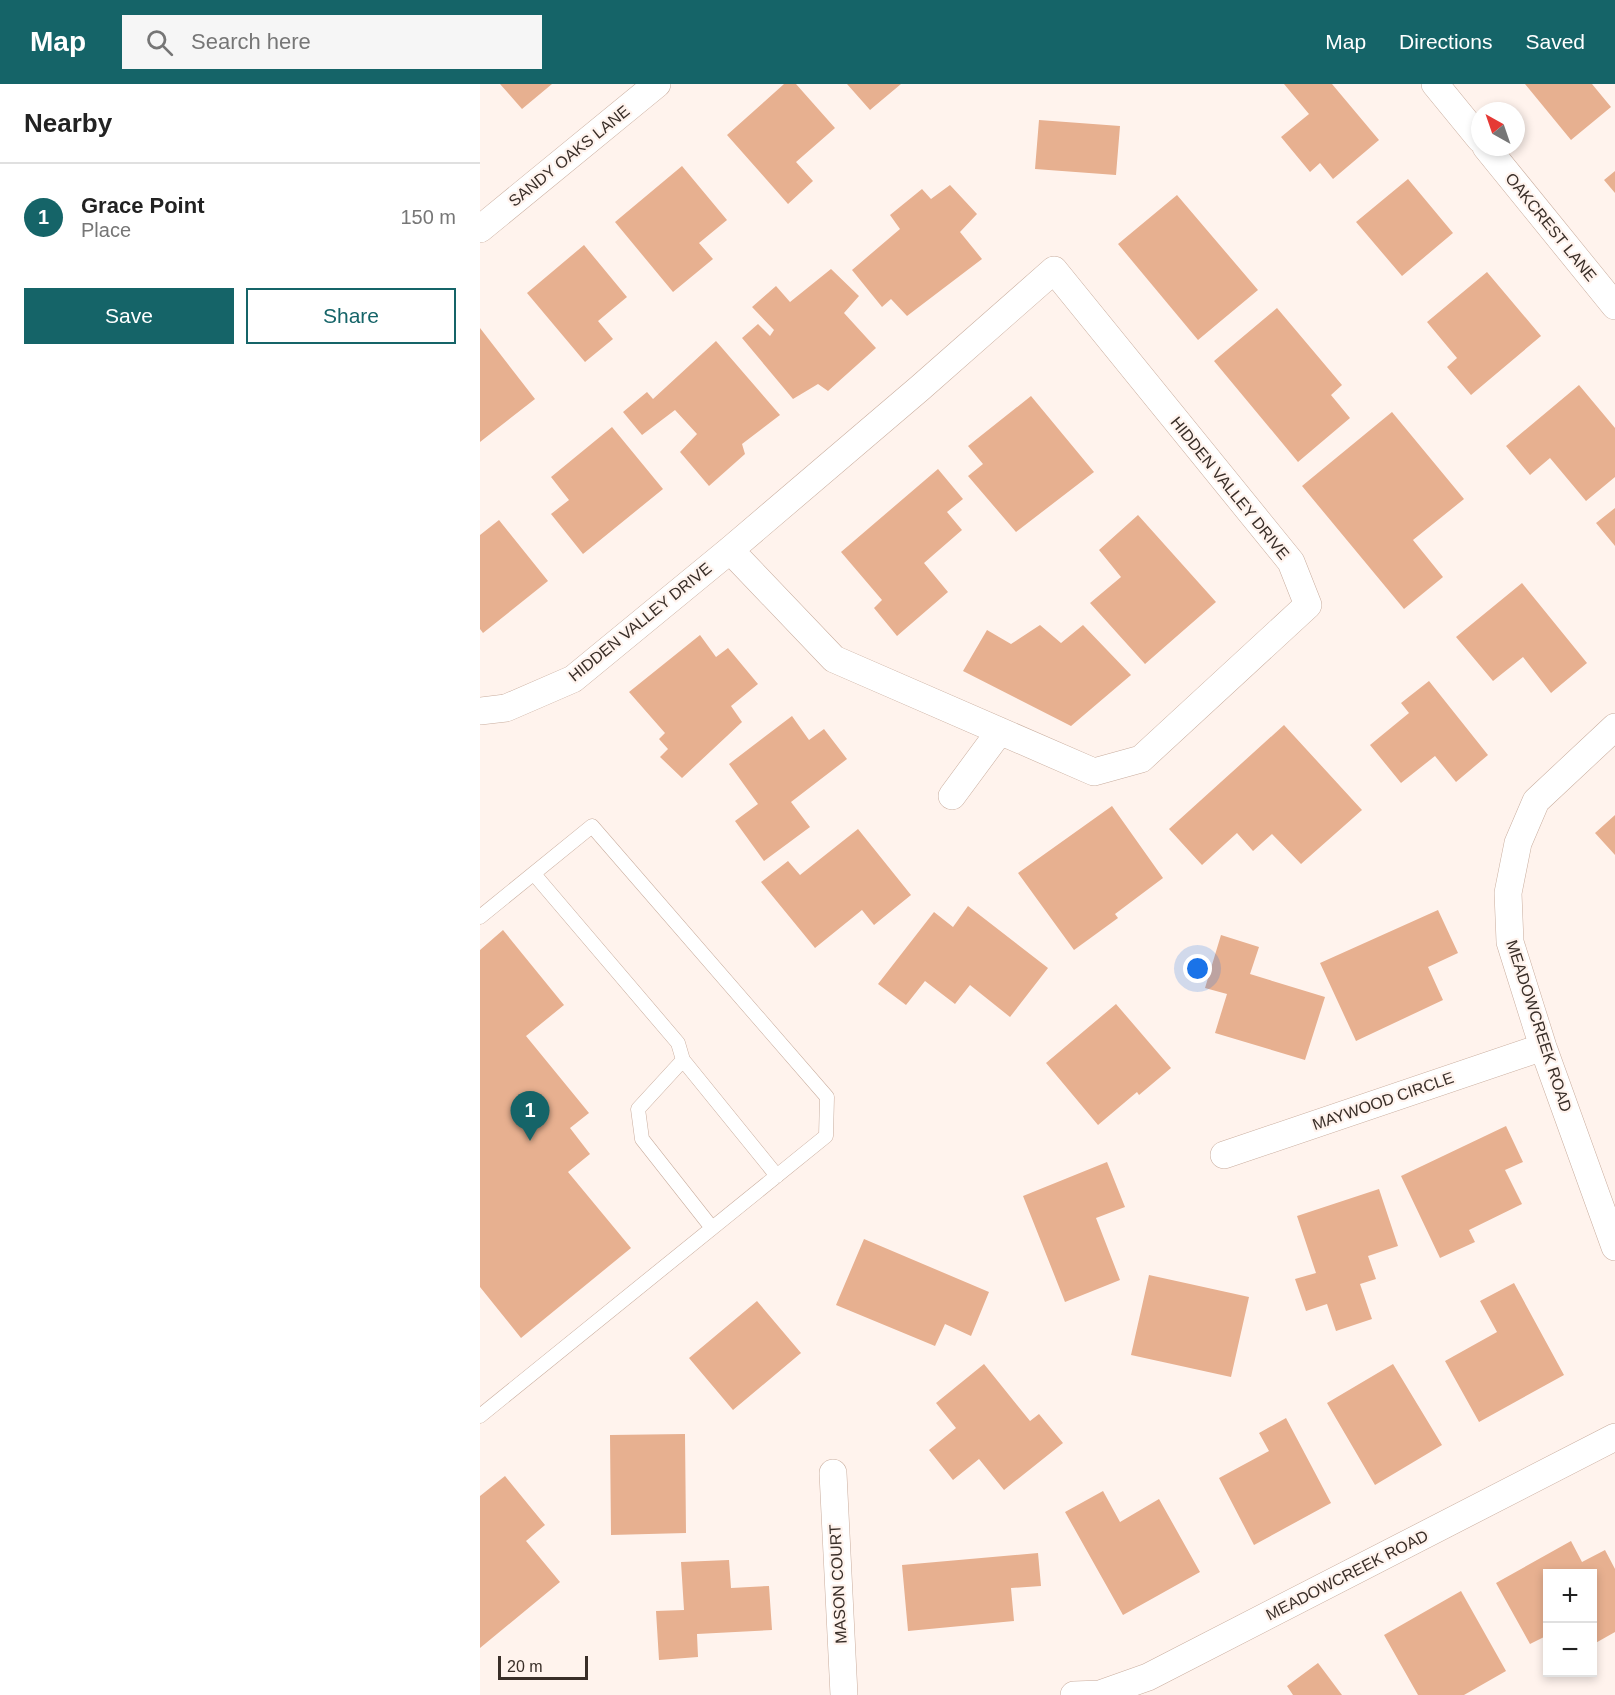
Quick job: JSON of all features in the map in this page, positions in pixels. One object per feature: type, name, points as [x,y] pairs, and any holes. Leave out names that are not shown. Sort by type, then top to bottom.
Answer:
[{"type":"street","name":"SANDY OAKS LANE","points":[[480,229],[657,84]]},
{"type":"street","points":[[1436,84],[1471,128]]},
{"type":"street","name":"OAKCREST LANE","points":[[1493,156],[1615,306]]},
{"type":"street","name":"HIDDEN VALLEY DRIVE","points":[[480,711],[506,708],[573,679],[730,550],[1054,270],[1290,562],[1308,605],[1141,759],[1094,772],[834,659],[730,550]]},
{"type":"street","name":"MEADOWCREEK ROAD","points":[[1615,727],[1536,801],[1518,843],[1508,893],[1510,942],[1543,1047],[1615,1247]]},
{"type":"street","points":[[952,796],[1000,731]]},
{"type":"street","name":"MAYWOOD CIRCLE","points":[[1224,1155],[1543,1047]]},
{"type":"street","name":"MEADOWCREEK ROAD","points":[[1074,1695],[1100,1694],[1148,1677],[1615,1437]]},
{"type":"street","name":"MASON COURT","points":[[832,1473],[844,1695]]},
{"type":"lane","points":[[480,917],[592,826],[827,1097],[826,1136],[480,1416]]},
{"type":"lane","points":[[534,874],[678,1043],[684,1060],[777,1176]]},
{"type":"lane","points":[[684,1060],[638,1109],[642,1139],[712,1228]]},
{"type":"building","points":[[500,84],[552,84],[522,109]]},
{"type":"building","points":[[784,84],[796,84],[835,128],[796,162],[813,181],[788,204],[727,135]]},
{"type":"building","points":[[847,84],[901,84],[870,110]]},
{"type":"building","points":[[1284,84],[1332,84],[1379,140],[1333,179],[1320,163],[1310,172],[1281,137],[1309,114]]},
{"type":"building","points":[[1525,84],[1592,84],[1611,107],[1571,140]]},
{"type":"building","points":[[1039,120],[1120,126],[1116,175],[1035,169]]},
{"type":"building","points":[[682,166],[727,220],[699,243],[713,259],[673,292],[615,222]]},
{"type":"building","points":[[1615,171],[1615,193],[1604,180]]},
{"type":"building","points":[[1408,179],[1453,233],[1402,276],[1356,222]]},
{"type":"building","points":[[950,185],[977,214],[960,232],[982,259],[907,316],[891,299],[882,307],[852,270],[900,229],[890,215],[922,189],[931,199]]},
{"type":"building","points":[[1177,195],[1258,290],[1198,340],[1118,244]]},
{"type":"building","points":[[584,245],[627,297],[598,321],[613,339],[585,362],[527,293]]},
{"type":"building","points":[[831,269],[859,296],[844,313],[876,348],[828,391],[818,384],[793,399],[742,338],[758,324],[770,336],[774,330],[752,307],[776,286],[790,302]]},
{"type":"building","points":[[1487,272],[1541,336],[1471,395],[1447,367],[1457,358],[1427,322]]},
{"type":"building","points":[[1277,308],[1342,385],[1331,395],[1350,418],[1298,462],[1214,361]]},
{"type":"building","points":[[480,328],[535,399],[480,442]]},
{"type":"building","points":[[716,341],[780,415],[742,444],[745,454],[709,486],[680,452],[697,434],[675,410],[642,435],[623,412],[647,392],[653,399]]},
{"type":"building","points":[[1579,385],[1615,428],[1615,477],[1586,501],[1550,458],[1530,475],[1506,446]]},
{"type":"building","points":[[1031,396],[1094,472],[1016,532],[968,476],[983,464],[968,446]]},
{"type":"building","points":[[1392,412],[1464,499],[1413,540],[1443,577],[1404,609],[1302,486]]},
{"type":"building","points":[[612,427],[663,489],[583,554],[551,514],[569,500],[551,477]]},
{"type":"building","points":[[938,469],[963,499],[947,512],[962,530],[924,563],[948,592],[897,636],[874,608],[882,600],[841,552]]},
{"type":"building","points":[[1615,508],[1615,546],[1596,523]]},
{"type":"building","points":[[1138,515],[1216,602],[1145,664],[1090,603],[1121,577],[1099,550]]},
{"type":"building","points":[[499,520],[548,581],[483,633],[480,629],[480,535]]},
{"type":"building","points":[[1522,583],[1587,663],[1551,693],[1523,657],[1493,681],[1456,637]]},
{"type":"building","points":[[1040,625],[1061,643],[1083,625],[1131,675],[1071,726],[963,671],[987,630],[1011,644]]},
{"type":"building","points":[[700,635],[716,657],[728,648],[758,684],[731,706],[742,722],[682,778],[660,757],[668,749],[659,739],[665,733],[629,692]]},
{"type":"building","points":[[1429,681],[1488,755],[1456,782],[1435,756],[1401,783],[1370,745],[1409,713],[1401,703]]},
{"type":"building","points":[[792,716],[809,740],[824,729],[847,759],[791,802],[810,827],[764,861],[735,821],[758,804],[729,764]]},
{"type":"building","points":[[1284,725],[1362,810],[1301,864],[1272,834],[1253,851],[1237,833],[1202,865],[1169,829]]},
{"type":"building","points":[[1112,806],[1163,878],[1115,914],[1118,918],[1074,950],[1018,873]]},
{"type":"building","points":[[1615,815],[1615,855],[1595,833]]},
{"type":"building","points":[[858,829],[911,895],[874,925],[862,910],[815,948],[761,882],[788,861],[800,875]]},
{"type":"building","points":[[968,906],[1048,968],[1010,1017],[970,985],[955,1004],[925,981],[906,1005],[878,984],[934,912],[953,927]]},
{"type":"building","points":[[1438,910],[1458,953],[1428,967],[1443,1000],[1356,1041],[1320,963]]},
{"type":"building","points":[[503,930],[564,1005],[526,1036],[589,1113],[570,1128],[590,1154],[568,1172],[631,1248],[521,1338],[480,1287],[480,950]]},
{"type":"building","points":[[1221,935],[1259,947],[1250,974],[1325,997],[1305,1060],[1215,1033],[1227,994],[1205,988]]},
{"type":"building","points":[[1116,1004],[1171,1068],[1139,1095],[1137,1092],[1098,1125],[1046,1063]]},
{"type":"building","points":[[1506,1126],[1523,1162],[1505,1170],[1522,1204],[1469,1230],[1475,1242],[1440,1258],[1401,1176]]},
{"type":"building","points":[[1107,1162],[1125,1207],[1096,1218],[1120,1280],[1065,1302],[1023,1196]]},
{"type":"building","points":[[1379,1189],[1398,1246],[1368,1256],[1376,1279],[1360,1284],[1372,1319],[1336,1331],[1327,1304],[1306,1311],[1295,1279],[1316,1273],[1297,1216]]},
{"type":"building","points":[[864,1239],[989,1292],[971,1336],[945,1324],[935,1346],[836,1305]]},
{"type":"building","points":[[1149,1275],[1249,1297],[1231,1377],[1131,1355]]},
{"type":"building","points":[[1514,1283],[1564,1375],[1479,1422],[1445,1361],[1497,1332],[1480,1301]]},
{"type":"building","points":[[757,1301],[801,1353],[733,1410],[689,1358]]},
{"type":"building","points":[[984,1364],[1030,1421],[1039,1414],[1063,1443],[1004,1490],[979,1459],[953,1480],[929,1450],[956,1428],[936,1403]]},
{"type":"building","points":[[1393,1364],[1442,1445],[1375,1485],[1327,1403]]},
{"type":"building","points":[[1286,1418],[1331,1503],[1254,1545],[1219,1478],[1269,1451],[1259,1433]]},
{"type":"building","points":[[685,1434],[686,1533],[611,1535],[610,1435]]},
{"type":"building","points":[[505,1476],[545,1525],[526,1541],[560,1582],[480,1648],[480,1496]]},
{"type":"building","points":[[1103,1491],[1120,1522],[1159,1499],[1200,1572],[1123,1615],[1065,1512]]},
{"type":"building","points":[[1571,1541],[1582,1562],[1605,1550],[1615,1569],[1615,1632],[1597,1642],[1597,1569],[1543,1569],[1543,1638],[1530,1644],[1496,1583]]},
{"type":"building","points":[[1038,1553],[1041,1586],[1011,1588],[1014,1621],[908,1631],[902,1565]]},
{"type":"building","points":[[729,1560],[731,1588],[769,1586],[772,1630],[697,1634],[698,1657],[659,1660],[656,1611],[684,1610],[681,1562]]},
{"type":"building","points":[[1461,1591],[1506,1671],[1464,1695],[1418,1695],[1384,1635]]},
{"type":"building","points":[[1318,1663],[1342,1695],[1293,1695],[1287,1686]]},
{"type":"place","name":"Grace Point","points":[[530,1141]]}]
